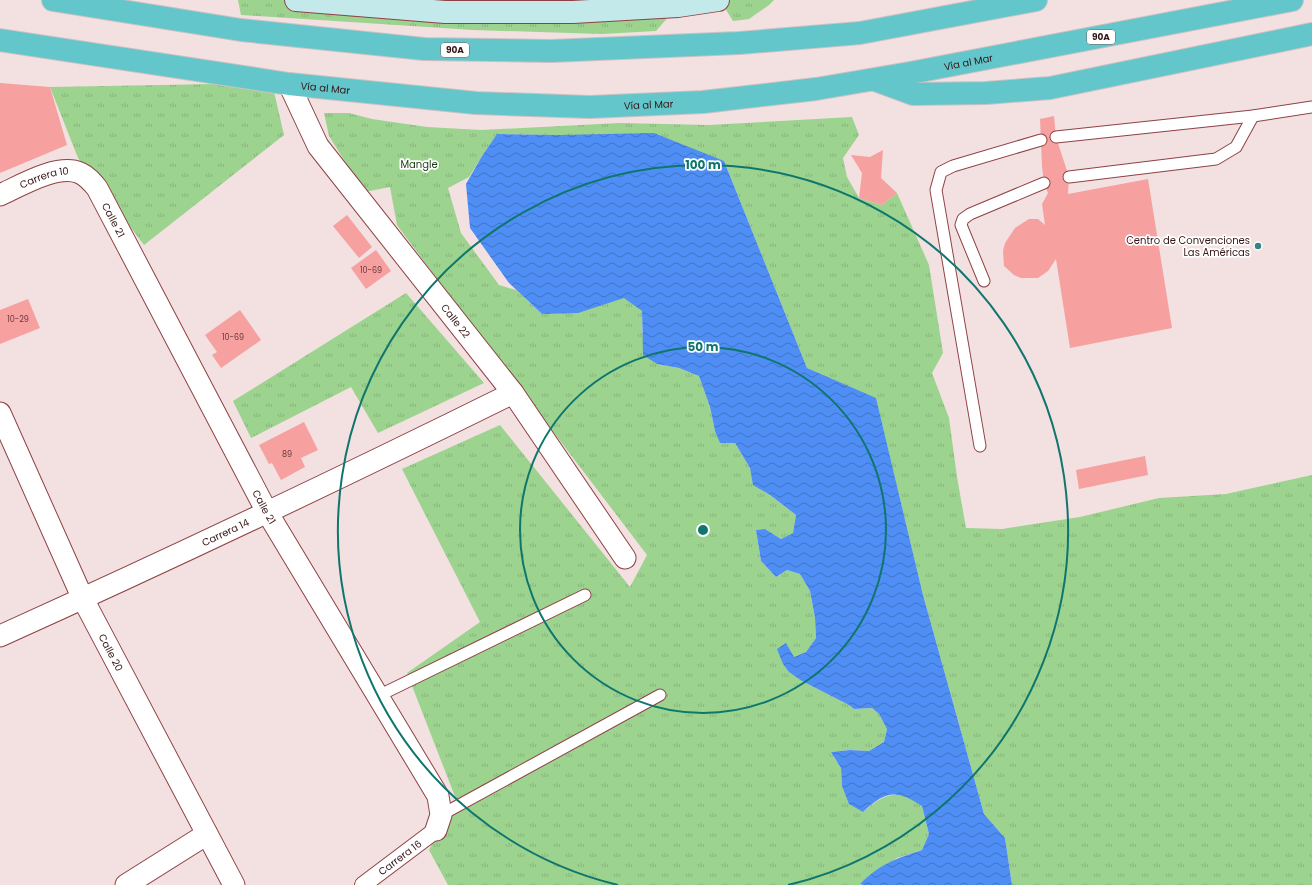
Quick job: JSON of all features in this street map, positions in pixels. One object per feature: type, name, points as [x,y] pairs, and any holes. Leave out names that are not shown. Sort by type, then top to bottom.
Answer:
[{"type":"highway","name":"90A","points":[[53,0],[241,30],[424,49],[551,51],[739,43],[860,33],[1036,0]]},
{"type":"highway","name":"Vía al Mar","points":[[0,40],[289,84],[476,103],[590,108],[703,102],[816,88],[910,73],[1292,0]]},
{"type":"highway","points":[[872,78],[913,94],[986,93],[1050,88],[1312,34]]},
{"type":"main road","points":[[296,0],[444,12],[573,12],[678,6],[718,0]]},
{"type":"street","name":"Calle 22","points":[[289,84],[318,146],[513,393],[625,558]]},
{"type":"street","name":"Carrera 10","points":[[0,195],[49,174],[68,171],[80,173],[89,178]]},
{"type":"street","name":"Calle 21","points":[[89,178],[100,195],[268,512],[438,796],[439,822]]},
{"type":"street","name":"Carrera 14","points":[[0,636],[83,599],[268,512],[513,393]]},
{"type":"street","name":"Calle 20","points":[[0,413],[83,599],[234,885]]},
{"type":"street","name":"Carrera 16","points":[[363,885],[439,822]]},
{"type":"street","points":[[126,885],[207,834]]},
{"type":"lane","points":[[1056,137],[1253,116],[1312,107]]},
{"type":"lane","points":[[1069,177],[1216,159],[1236,146],[1253,116]]},
{"type":"lane","points":[[980,446],[936,190],[941,172],[953,166],[1041,140]]},
{"type":"lane","points":[[984,281],[961,225],[963,219],[970,214],[1044,182]]},
{"type":"lane","points":[[378,696],[585,595]]},
{"type":"lane","points":[[439,822],[660,695]]},
{"type":"green space","points":[[238,0],[683,0],[656,31],[602,34],[473,30],[241,15]]},
{"type":"green space","points":[[721,0],[774,0],[749,19],[733,21]]},
{"type":"green space","points":[[272,83],[284,135],[144,245],[78,158],[50,87]]},
{"type":"green space","name":"Mangle","points":[[324,113],[349,113],[372,119],[427,127],[481,130],[620,123],[709,125],[852,117],[859,135],[843,158],[847,177],[859,198],[882,205],[897,193],[929,265],[943,353],[932,373],[949,418],[966,528],[1002,529],[1080,517],[1159,498],[1226,494],[1312,475],[1312,885],[1012,885],[1005,838],[984,814],[923,595],[876,399],[807,368],[724,161],[560,135],[497,134],[469,177],[448,188],[461,233],[499,285],[516,290],[542,314],[624,297],[642,311],[642,333],[657,364],[679,368],[699,376],[710,407],[715,431],[735,443],[750,468],[754,485],[796,515],[793,533],[781,539],[765,529],[756,530],[761,561],[776,577],[787,570],[800,574],[810,591],[815,618],[816,638],[806,652],[794,657],[802,681],[854,709],[872,708],[879,714],[887,729],[884,742],[869,751],[850,750],[831,752],[841,768],[842,786],[863,812],[879,800],[890,795],[896,794],[911,798],[922,806],[929,834],[922,850],[897,858],[860,884],[863,885],[448,885],[429,850],[456,799],[407,673],[480,622],[402,469],[500,425],[630,587],[647,555],[397,225],[390,187],[364,192],[329,136]]},
{"type":"green space","points":[[406,293],[484,383],[378,433],[351,387],[251,438],[233,401]]},
{"type":"water","points":[[654,133],[724,161],[807,368],[876,398],[923,595],[984,814],[1005,838],[1012,885],[860,884],[867,877],[888,863],[922,850],[929,834],[922,806],[905,797],[898,795],[885,796],[863,812],[849,804],[842,786],[841,768],[831,752],[850,750],[869,751],[884,742],[887,729],[879,714],[872,708],[854,709],[802,681],[789,672],[783,664],[777,649],[786,643],[794,657],[806,652],[816,638],[815,618],[810,591],[800,574],[787,570],[776,577],[761,561],[756,530],[765,529],[781,539],[793,533],[796,515],[770,495],[753,485],[750,468],[735,443],[720,443],[715,431],[710,407],[699,376],[679,368],[657,364],[643,355],[642,311],[624,298],[578,313],[542,314],[509,283],[470,228],[466,184],[497,134],[560,135]]},
{"type":"building","points":[[0,83],[50,87],[67,145],[0,173]]},
{"type":"building","points":[[1054,116],[1056,137],[1069,177],[1068,194],[1148,179],[1172,328],[1070,348],[1056,259],[1048,271],[1038,278],[1021,278],[1014,275],[1004,266],[1003,251],[1005,243],[1015,228],[1029,219],[1038,219],[1045,225],[1042,204],[1048,193],[1044,183],[1042,166],[1040,119]]},
{"type":"building","points":[[883,150],[881,178],[897,193],[882,205],[859,198],[862,173],[851,155],[870,157]]},
{"type":"building","points":[[347,215],[372,247],[359,258],[333,226]]},
{"type":"building","points":[[376,250],[391,271],[366,289],[351,268]]},
{"type":"building","points":[[28,299],[40,328],[0,344],[0,310]]},
{"type":"building","points":[[240,310],[261,340],[221,368],[212,355],[217,352],[205,335]]},
{"type":"building","points":[[304,422],[318,450],[301,458],[305,467],[281,480],[272,463],[269,464],[259,445]]},
{"type":"building","points":[[1145,456],[1148,475],[1079,489],[1076,470]]},
{"type":"place","name":"Centro de Convenciones Las Américas","points":[[1258,246]]}]
